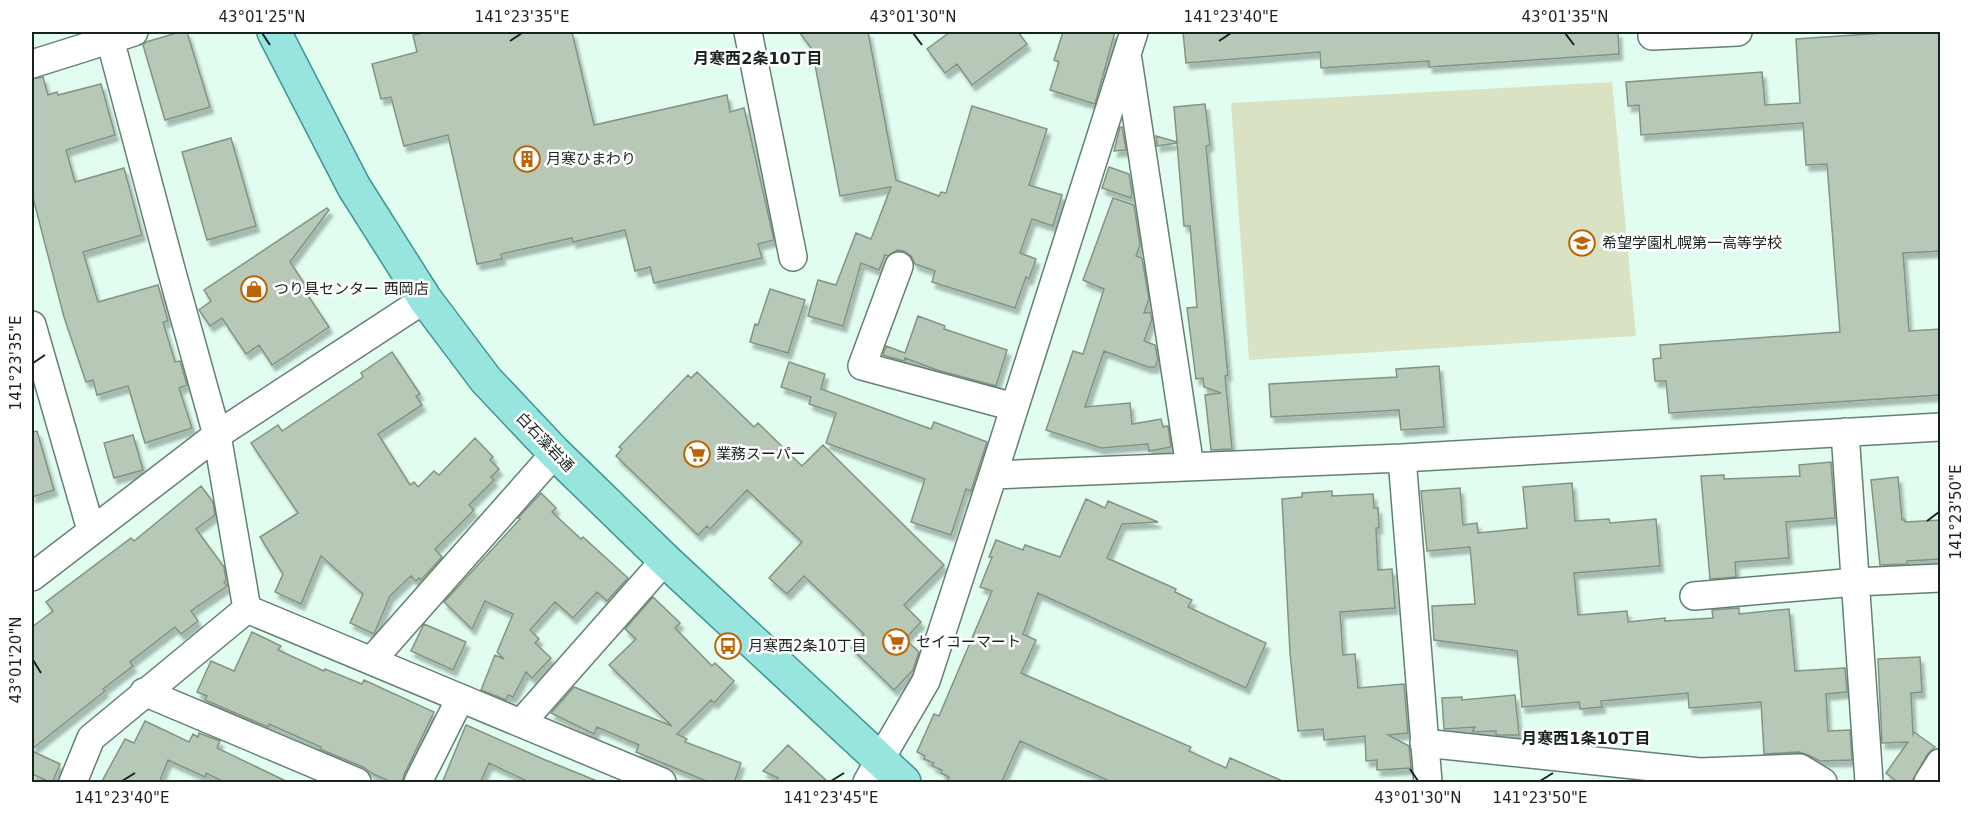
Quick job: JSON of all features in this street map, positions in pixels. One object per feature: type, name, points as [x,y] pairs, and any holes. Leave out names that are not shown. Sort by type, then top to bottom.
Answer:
[{"type":"main road","name":"白石藻岩通","points":[[274,32],[354,187],[424,299],[486,380],[555,453],[665,560],[874,771],[904,783]]},
{"type":"street","points":[[748,32],[793,257]]},
{"type":"street","points":[[1652,32],[1652,36],[1738,32]]},
{"type":"street","points":[[32,64],[122,35],[171,269],[218,435],[247,609]]},
{"type":"street","points":[[874,771],[926,681],[1130,42]]},
{"type":"street","points":[[1130,42],[1190,467]]},
{"type":"street","points":[[899,266],[862,366],[1014,407]]},
{"type":"street","points":[[32,577],[218,435],[424,299]]},
{"type":"street","points":[[32,326],[91,530]]},
{"type":"street","points":[[993,476],[1402,458],[1941,427]]},
{"type":"street","points":[[1845,432],[1869,783]]},
{"type":"street","points":[[372,660],[555,453]]},
{"type":"street","points":[[1402,458],[1428,783]]},
{"type":"street","points":[[521,723],[665,560]]},
{"type":"street","points":[[1694,596],[1856,582],[1941,578]]},
{"type":"street","points":[[247,609],[662,783]]},
{"type":"street","points":[[73,783],[91,738],[247,609]]},
{"type":"street","points":[[144,692],[357,783]]},
{"type":"street","points":[[418,783],[460,699]]},
{"type":"street","points":[[1424,743],[1697,777],[1800,768],[1823,783]]},
{"type":"street","points":[[1928,783],[1941,763]]},
{"type":"green space","points":[[1612,82],[1636,336],[1249,360],[1231,103]]},
{"type":"building","points":[[187,32],[210,107],[165,120],[143,45],[146,42]]},
{"type":"building","points":[[428,32],[572,32],[594,125],[727,95],[730,112],[744,108],[774,240],[758,244],[762,258],[654,283],[650,267],[635,271],[625,230],[573,242],[572,238],[501,254],[502,259],[477,264],[448,135],[404,146],[391,97],[381,99],[372,64],[417,52],[413,35]]},
{"type":"building","points":[[799,32],[868,32],[896,180],[939,196],[941,192],[946,193],[972,106],[1047,129],[1029,185],[1062,195],[1053,226],[1032,219],[1020,253],[1036,259],[1029,279],[1026,277],[1015,308],[932,282],[935,271],[915,264],[911,256],[904,251],[897,250],[888,256],[885,255],[879,270],[861,263],[843,326],[808,316],[818,280],[836,285],[856,233],[871,239],[891,187],[840,196],[812,49]]},
{"type":"building","points":[[950,32],[1018,32],[1027,44],[972,85],[957,64],[945,73],[927,49]]},
{"type":"building","points":[[1063,32],[1115,32],[1095,104],[1050,90],[1059,62],[1054,60]]},
{"type":"building","points":[[1183,32],[1618,32],[1619,54],[1429,67],[1429,61],[1321,68],[1320,52],[1186,63]]},
{"type":"building","points":[[1898,32],[1941,32],[1941,251],[1903,253],[1909,331],[1941,329],[1941,395],[1669,413],[1666,381],[1655,381],[1653,359],[1661,358],[1660,345],[1840,332],[1827,164],[1806,165],[1803,123],[1641,135],[1639,105],[1628,106],[1626,82],[1762,72],[1765,105],[1800,103],[1796,39]]},
{"type":"building","points":[[43,77],[48,95],[57,92],[58,95],[101,84],[115,135],[66,150],[75,182],[124,168],[142,235],[83,252],[98,302],[158,285],[168,321],[163,322],[175,362],[180,361],[187,385],[179,388],[192,428],[145,443],[128,386],[97,395],[93,380],[86,382],[64,317],[32,194],[32,79]]},
{"type":"building","points":[[1205,104],[1210,145],[1206,146],[1228,375],[1225,376],[1232,449],[1211,450],[1205,395],[1221,393],[1204,387],[1203,378],[1196,379],[1187,308],[1197,307],[1190,226],[1184,226],[1177,143],[1157,146],[1156,136],[1177,142],[1174,107]]},
{"type":"building","points":[[1120,127],[1122,127],[1126,150],[1114,151]]},
{"type":"building","points":[[231,138],[256,226],[207,240],[182,152]]},
{"type":"building","points":[[1109,167],[1129,174],[1131,198],[1102,188]]},
{"type":"building","points":[[1113,198],[1134,205],[1140,245],[1136,256],[1142,258],[1149,299],[1144,313],[1150,312],[1152,319],[1144,341],[1155,345],[1158,360],[1155,367],[1148,367],[1104,351],[1085,407],[1130,403],[1132,424],[1161,419],[1163,427],[1168,426],[1171,447],[1149,451],[1148,444],[1101,448],[1046,430],[1073,351],[1083,354],[1104,289],[1083,280]]},
{"type":"building","name":"つり具センター 西岡店","points":[[327,208],[329,210],[290,262],[306,286],[303,288],[329,327],[272,365],[259,345],[246,354],[222,318],[210,326],[199,310],[211,301],[204,290]]},
{"type":"building","points":[[770,289],[805,300],[788,353],[750,342]]},
{"type":"building","points":[[918,316],[945,326],[944,329],[1007,350],[996,386],[937,370],[905,358],[904,361],[883,355],[886,346],[905,353]]},
{"type":"building","points":[[392,352],[420,394],[416,396],[422,405],[378,434],[410,485],[414,482],[418,487],[434,471],[439,475],[475,438],[493,457],[490,460],[499,469],[491,477],[494,480],[469,505],[474,510],[435,549],[442,557],[421,580],[419,578],[416,581],[411,576],[390,596],[374,634],[350,623],[363,594],[321,556],[301,604],[275,592],[283,574],[260,537],[298,513],[251,443],[278,425],[282,431],[363,377],[361,373]]},
{"type":"building","points":[[789,362],[825,374],[821,389],[931,429],[934,422],[987,442],[971,491],[966,489],[951,535],[911,522],[925,479],[826,443],[836,413],[809,404],[811,397],[781,387]]},
{"type":"building","points":[[1439,366],[1444,427],[1401,430],[1399,410],[1271,417],[1269,384],[1397,377],[1396,369]]},
{"type":"building","points":[[697,372],[754,427],[758,423],[802,466],[823,445],[944,565],[904,605],[921,622],[905,639],[919,652],[913,670],[894,690],[851,648],[864,634],[804,576],[787,594],[769,578],[802,542],[747,490],[710,529],[707,526],[698,535],[616,456],[622,449],[619,447],[688,375],[691,378]]},
{"type":"building","points":[[37,431],[54,490],[32,497],[32,432]]},
{"type":"building","points":[[133,435],[143,470],[114,478],[104,443]]},
{"type":"building","points":[[1831,462],[1835,518],[1786,522],[1789,558],[1735,562],[1736,577],[1710,579],[1701,476],[1724,475],[1724,479],[1800,476],[1799,465]]},
{"type":"building","points":[[1898,477],[1902,520],[1905,522],[1941,520],[1941,559],[1880,565],[1871,480]]},
{"type":"building","points":[[1572,483],[1575,521],[1609,519],[1610,523],[1656,519],[1660,566],[1574,573],[1578,615],[1627,611],[1628,622],[1665,618],[1665,621],[1713,618],[1712,610],[1739,608],[1739,614],[1789,609],[1795,671],[1845,668],[1847,692],[1826,694],[1828,731],[1850,730],[1852,760],[1820,761],[1799,752],[1764,754],[1761,702],[1689,708],[1688,693],[1601,701],[1602,707],[1580,709],[1579,702],[1522,707],[1517,651],[1434,640],[1432,606],[1475,604],[1470,547],[1427,551],[1421,491],[1460,488],[1463,525],[1477,523],[1478,533],[1527,528],[1523,487]]},
{"type":"building","points":[[201,486],[213,502],[215,515],[196,529],[224,567],[226,580],[224,582],[227,586],[191,611],[198,621],[181,634],[175,627],[130,662],[133,666],[103,689],[105,691],[32,749],[32,627],[53,611],[46,602],[131,538],[134,541]]},
{"type":"building","points":[[1332,491],[1332,496],[1373,494],[1374,508],[1378,508],[1379,528],[1376,528],[1378,570],[1392,569],[1395,608],[1340,612],[1343,655],[1355,654],[1358,688],[1404,684],[1408,733],[1388,735],[1409,746],[1411,768],[1377,770],[1377,760],[1366,761],[1365,736],[1324,740],[1323,729],[1298,731],[1290,653],[1282,499],[1302,497],[1302,493]]},
{"type":"building","points":[[541,493],[556,508],[552,512],[628,578],[607,601],[597,592],[573,618],[555,602],[530,630],[539,639],[535,643],[551,658],[532,678],[526,672],[513,697],[508,695],[506,700],[481,690],[495,655],[504,659],[497,652],[513,614],[485,601],[472,629],[444,602]]},
{"type":"building","points":[[1086,499],[1105,508],[1108,501],[1158,522],[1122,524],[1107,558],[1176,589],[1175,592],[1192,600],[1188,607],[1266,643],[1246,688],[1038,593],[1023,634],[1036,640],[1021,673],[1191,747],[1189,751],[1226,768],[1230,758],[1287,783],[1114,783],[1020,741],[1001,783],[947,783],[949,777],[917,752],[934,714],[939,716],[992,591],[980,587],[996,540],[1023,550],[1025,545],[1060,557]]},
{"type":"building","points":[[653,597],[680,623],[675,628],[712,666],[715,663],[734,681],[714,703],[711,700],[677,734],[687,739],[685,742],[741,763],[734,783],[711,783],[636,752],[639,745],[597,727],[594,734],[551,713],[574,687],[672,726],[609,665],[636,639],[625,629]]},
{"type":"building","points":[[424,624],[466,642],[453,670],[411,651]]},
{"type":"building","points":[[252,632],[281,646],[278,650],[324,671],[325,669],[362,684],[364,680],[434,712],[402,783],[394,783],[269,724],[268,727],[205,700],[207,696],[197,692],[211,661],[234,671]]},
{"type":"building","points":[[1920,657],[1922,692],[1911,693],[1913,734],[1914,732],[1935,747],[1927,755],[1911,783],[1899,783],[1886,773],[1908,742],[1882,743],[1878,659]]},
{"type":"building","points":[[1515,695],[1519,735],[1496,735],[1496,731],[1472,732],[1475,727],[1444,729],[1442,698],[1462,697],[1462,700]]},
{"type":"building","points":[[145,721],[189,742],[193,734],[198,737],[199,733],[220,741],[217,748],[290,783],[226,783],[206,773],[205,777],[168,760],[159,783],[101,783],[125,739],[134,743]]},
{"type":"building","points":[[466,725],[602,783],[531,783],[489,763],[480,783],[442,783]]},
{"type":"building","points":[[788,745],[829,783],[776,783],[778,778],[763,771]]},
{"type":"building","points":[[32,751],[60,764],[52,783],[32,774]]},
{"type":"place","name":"月寒ひまわり","points":[[527,159]]},
{"type":"place","name":"希望学園札幌第一高等学校","points":[[1582,243]]},
{"type":"place","name":"つり具センター 西岡店","points":[[254,289]]},
{"type":"place","name":"業務スーパー","points":[[697,454]]},
{"type":"place","name":"セイコーマート","points":[[896,642]]},
{"type":"place","name":"月寒西2条10丁目","points":[[728,646]]},
{"type":"district","name":"月寒西2条10丁目","points":[[758,58]]},
{"type":"district","name":"月寒西1条10丁目","points":[[1586,738]]}]
